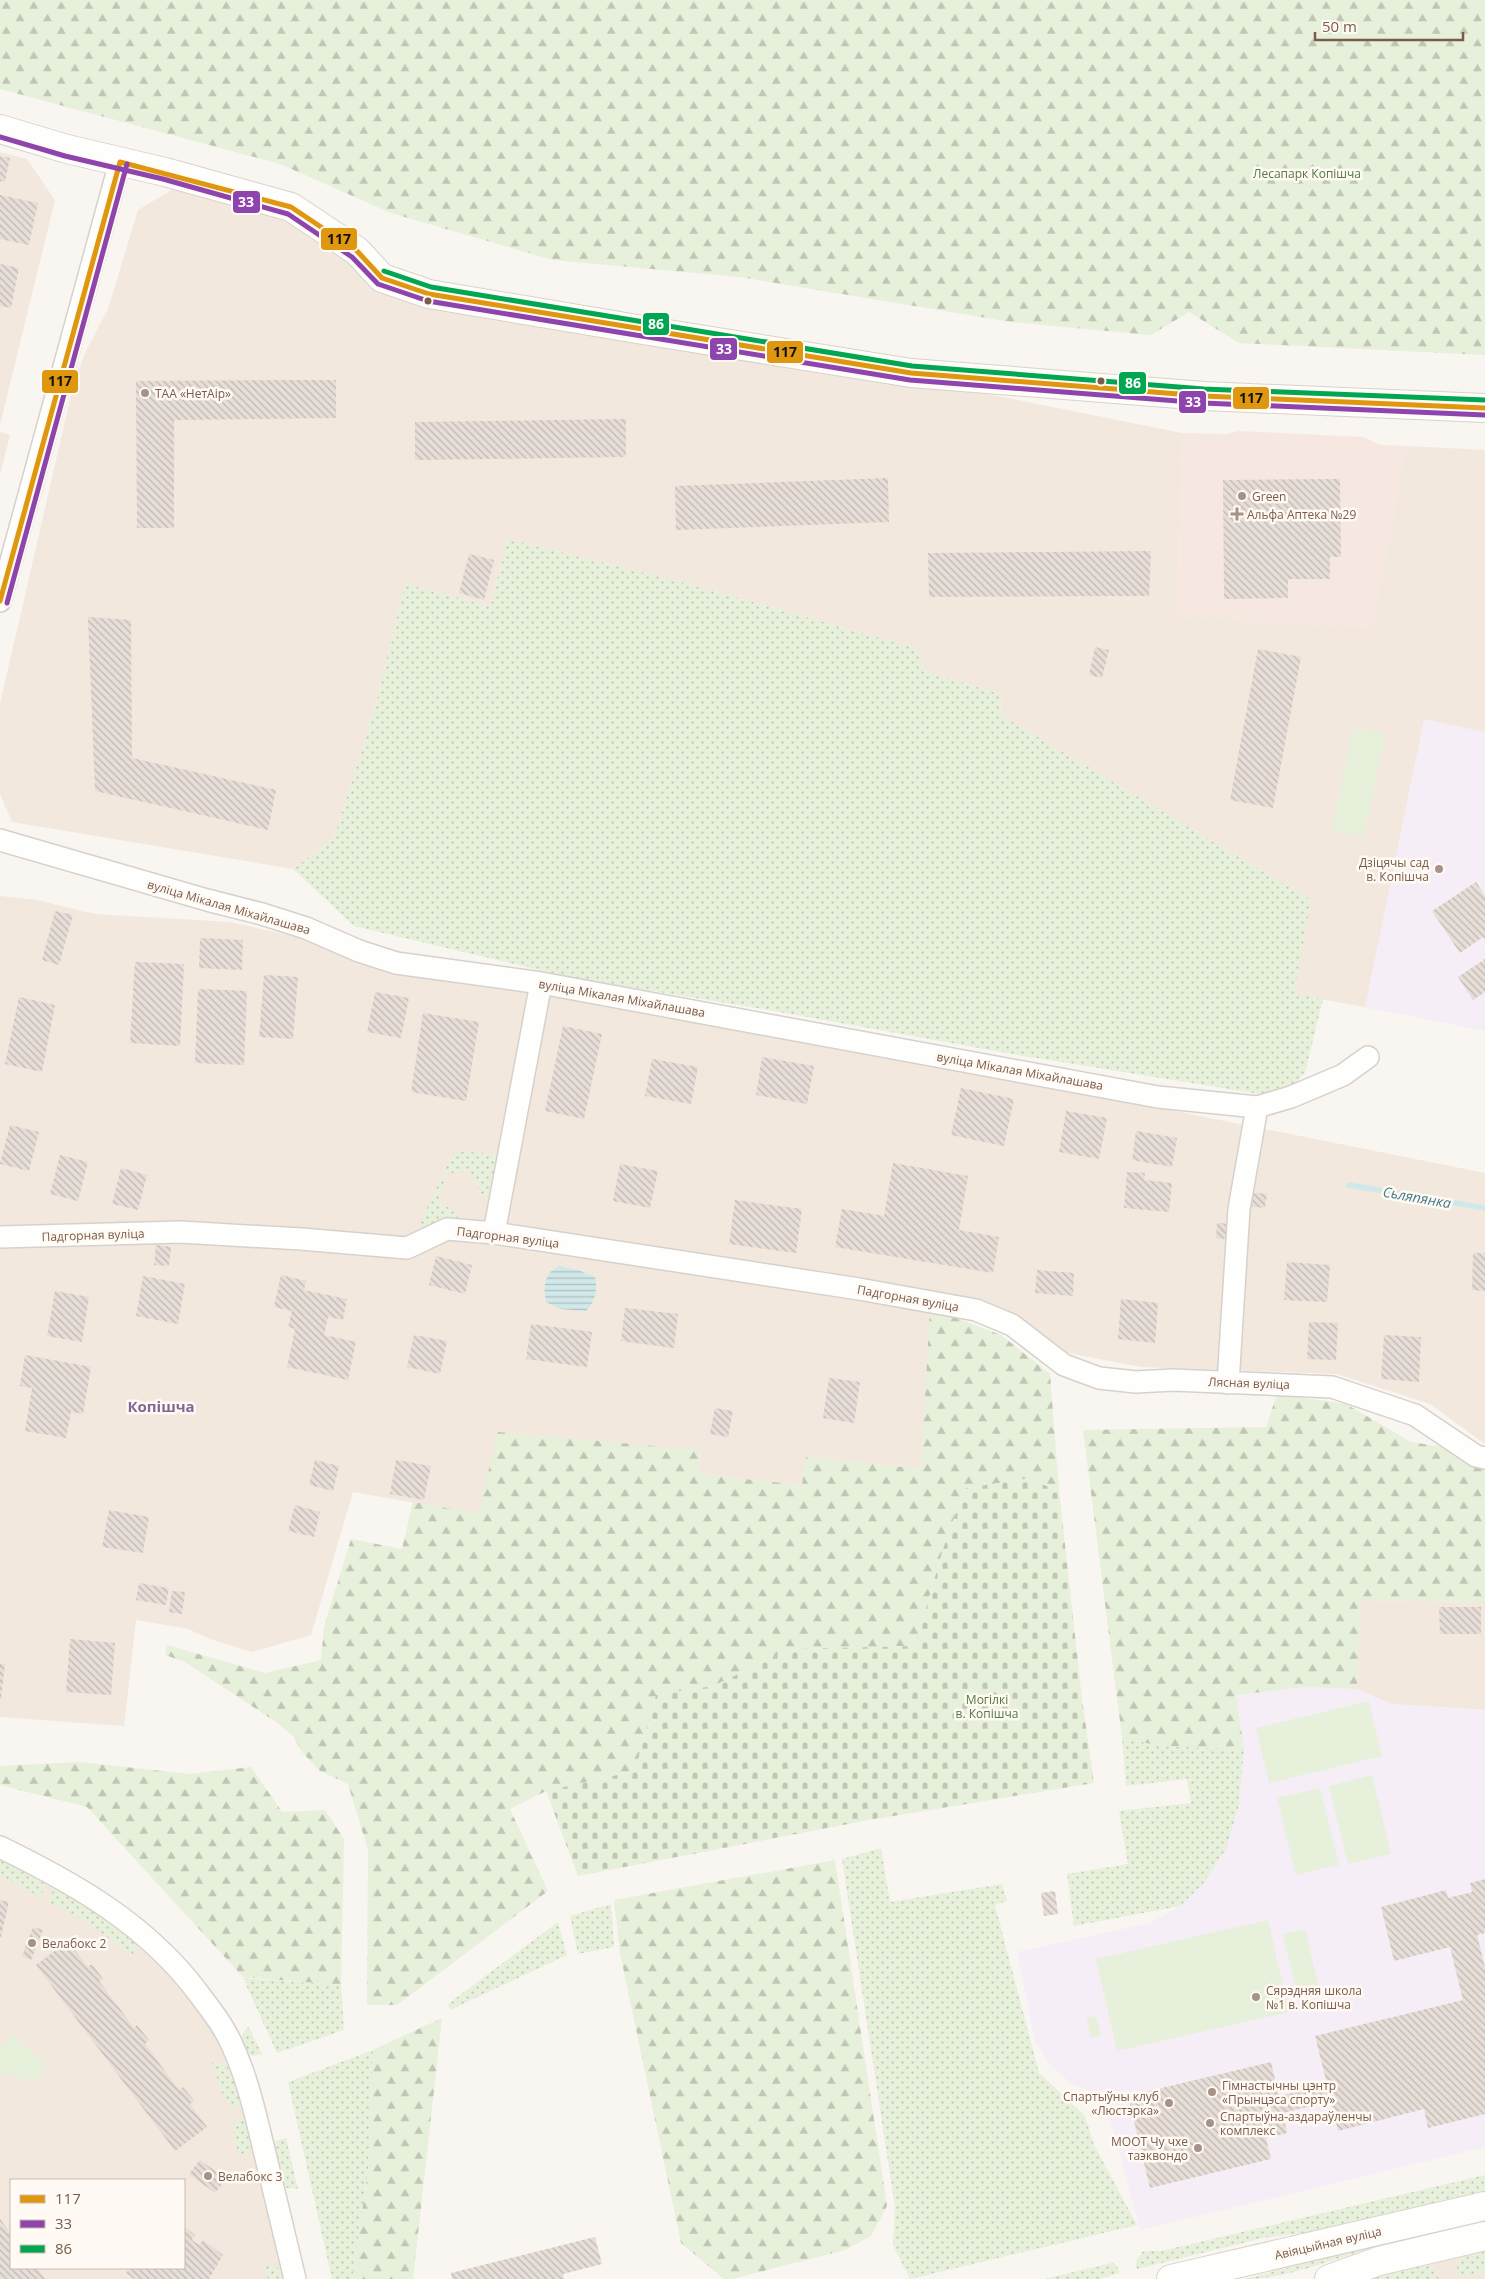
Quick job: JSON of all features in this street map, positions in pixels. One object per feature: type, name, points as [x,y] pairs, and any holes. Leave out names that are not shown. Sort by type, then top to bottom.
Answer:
[{"type":"main road","points":[[0,129],[291,207],[357,251],[382,278],[429,294],[912,372],[1103,390],[1485,408]]},
{"type":"main road","name":"Авіяцыйная вуліца","points":[[1171,2279],[1485,2206]]},
{"type":"main road","points":[[1329,2279],[1379,2261],[1485,2236]]},
{"type":"street","points":[[0,601],[120,162]]},
{"type":"street","name":"вуліца Мікалая Міхайлашава","points":[[0,840],[271,917],[306,928],[359,951],[396,963],[541,983],[1158,1097],[1257,1107]]},
{"type":"street","points":[[494,1233],[541,983]]},
{"type":"street","points":[[1228,1383],[1239,1210],[1257,1107],[1291,1097],[1343,1076],[1368,1057]]},
{"type":"street","name":"Падгорная вуліца","points":[[0,1238],[180,1232],[301,1239],[407,1248],[447,1229],[494,1233],[859,1289],[976,1310],[1012,1325]]},
{"type":"street","name":"Лясная вуліца","points":[[1012,1325],[1064,1365],[1099,1378],[1136,1382],[1172,1380],[1332,1386],[1416,1416],[1476,1456],[1485,1458]]},
{"type":"street","points":[[0,1847],[64,1879],[124,1918],[163,1950],[209,2006],[229,2038],[243,2074],[295,2279]]},
{"type":"shaded area","points":[[0,152],[27,159],[55,200],[0,425]]},
{"type":"shaded area","points":[[180,185],[294,215],[398,284],[943,385],[1182,433],[1178,616],[1372,628],[1406,446],[1485,450],[1485,1029],[1293,994],[1311,900],[1001,715],[1000,694],[924,671],[916,648],[681,582],[508,539],[490,606],[405,584],[376,704],[334,838],[293,869],[12,822],[0,794],[0,704],[74,382],[86,351],[108,309],[138,210]]},
{"type":"shaded area","points":[[1239,431],[1363,437],[1380,445],[1406,446],[1372,628],[1178,616],[1182,433],[1226,434]]},
{"type":"shaded area","points":[[0,432],[10,435],[0,475]]},
{"type":"shaded area","name":"Дзіцячы сад в. Копішча","points":[[1424,719],[1485,732],[1485,1031],[1365,1007]]},
{"type":"shaded area","points":[[0,896],[37,900],[95,914],[230,922],[596,1004],[1150,1106],[1485,1173],[1485,1444],[1430,1404],[1337,1374],[1141,1367],[1068,1353],[1031,1339],[931,1308],[921,1469],[806,1457],[802,1485],[698,1474],[700,1450],[478,1514],[353,1492],[311,1635],[252,1652],[213,1640],[188,1629],[136,1620],[124,1726],[0,1717]]},
{"type":"shaded area","points":[[1360,1600],[1485,1602],[1485,1710],[1391,1704],[1357,1689]]},
{"type":"shaded area","name":"Сярэдняя школа №1 в. Копішча","points":[[1304,1687],[1357,1689],[1391,1704],[1485,1710],[1485,2147],[1140,2230],[1104,2096],[1072,2084],[1051,2066],[1035,2041],[1017,1952],[1150,1923],[1180,1906],[1239,1805],[1244,1749],[1235,1695]]},
{"type":"shaded area","points":[[0,1859],[12,1864],[131,1935],[164,1967],[218,2039],[240,2100],[283,2279],[0,2279]]},
{"type":"shaded area","points":[[1485,2249],[1485,2279],[1368,2279],[1381,2273]]},
{"type":"green space","name":"Лесапарк Копішча","points":[[0,0],[1485,0],[1485,355],[1239,343],[1189,312],[1151,335],[1011,322],[740,277],[553,260],[391,213],[280,164],[0,89]]},
{"type":"green space","points":[[508,539],[681,582],[916,648],[924,671],[1000,694],[1001,715],[1311,900],[1294,994],[1323,999],[1305,1073],[1294,1084],[1260,1094],[1018,1055],[763,1009],[573,978],[354,926],[293,869],[334,838],[376,704],[405,584],[490,606]]},
{"type":"green space","points":[[1354,727],[1386,734],[1363,837],[1331,830]]},
{"type":"green space","points":[[454,1151],[497,1154],[492,1193],[484,1199],[472,1175],[467,1171],[446,1174],[438,1201],[460,1215],[457,1220],[427,1227],[419,1225]]},
{"type":"green space","points":[[930,1308],[1001,1335],[1050,1374],[1059,1490],[1026,1479],[966,1488],[947,1536],[915,1646],[791,1649],[713,1686],[656,1695],[635,1771],[546,1791],[510,1809],[548,1891],[397,2005],[367,2005],[368,1850],[348,1784],[320,1771],[302,1752],[294,1737],[276,1722],[185,1662],[165,1655],[167,1645],[265,1673],[321,1660],[324,1627],[351,1539],[402,1549],[413,1502],[478,1514],[498,1432],[700,1450],[698,1474],[802,1485],[806,1457],[921,1469]]},
{"type":"green space","points":[[1277,1394],[1346,1404],[1411,1442],[1485,1454],[1485,1602],[1360,1600],[1357,1689],[1304,1687],[1236,1695],[1244,1749],[1159,1746],[1122,1737],[1083,1430],[1266,1427]]},
{"type":"green space","name":"Могілкі в. Копішча","points":[[1026,1479],[1059,1490],[1082,1699],[1094,1783],[869,1820],[578,1876],[546,1791],[635,1771],[656,1695],[713,1686],[791,1649],[915,1646],[947,1536],[966,1488]]},
{"type":"green space","points":[[1369,1701],[1382,1756],[1269,1783],[1256,1728]]},
{"type":"green space","points":[[1122,1737],[1159,1746],[1244,1749],[1239,1805],[1226,1849],[1202,1885],[1180,1906],[1074,1926],[1067,1874],[1128,1864],[1119,1811],[1191,1803],[1187,1779],[1126,1786]]},
{"type":"green space","points":[[80,1762],[189,1774],[251,1767],[282,1812],[325,1810],[344,1839],[341,1985],[243,1977],[87,1807],[0,1785],[0,1766]]},
{"type":"green space","points":[[1372,1775],[1391,1854],[1348,1864],[1329,1786]]},
{"type":"green space","points":[[1320,1788],[1339,1865],[1296,1875],[1277,1798]]},
{"type":"green space","points":[[881,1848],[890,1902],[1002,1884],[1007,1901],[995,1905],[1039,2073],[1085,2116],[1094,2145],[1137,2225],[910,2279],[893,2245],[895,2207],[842,1859]]},
{"type":"green space","points":[[0,1857],[48,1881],[40,1897],[0,1875]]},
{"type":"green space","points":[[835,1860],[887,2206],[871,2236],[845,2250],[732,2279],[724,2279],[681,2243],[620,1953],[614,1900]]},
{"type":"green space","points":[[56,1885],[135,1938],[137,1944],[132,1956],[89,1923],[47,1901]]},
{"type":"green space","points":[[611,1904],[614,1947],[578,1954],[570,1916]]},
{"type":"green space","points":[[1268,1920],[1289,2012],[1117,2051],[1096,1959]]},
{"type":"green space","points":[[558,1922],[567,1955],[450,2010],[448,2004]]},
{"type":"green space","points":[[1305,1929],[1319,1988],[1297,1993],[1283,1934]]},
{"type":"green space","points":[[243,1978],[341,1985],[344,2030],[277,2053]]},
{"type":"green space","points":[[1096,2016],[1101,2035],[1091,2038],[1086,2018]]},
{"type":"green space","points":[[442,2018],[413,2279],[352,2279],[368,2172],[373,2050]]},
{"type":"green space","points":[[249,2027],[262,2054],[253,2056],[244,2052],[242,2038]]},
{"type":"green space","points":[[12,2034],[46,2064],[37,2082],[0,2072],[0,2049]]},
{"type":"green space","points":[[373,2050],[368,2172],[352,2279],[332,2279],[288,2082]]},
{"type":"green space","points":[[218,2062],[229,2069],[236,2079],[243,2105],[232,2107],[224,2098],[212,2063]]},
{"type":"green space","points":[[246,2117],[252,2144],[248,2152],[239,2156],[233,2132],[233,2123],[239,2118]]},
{"type":"green space","points":[[286,2138],[298,2189],[287,2188],[282,2185],[272,2147],[275,2141]]},
{"type":"green space","points":[[1485,2175],[1485,2192],[1318,2231],[1263,2238],[1137,2269],[1135,2263],[1143,2251],[1161,2251]]},
{"type":"green space","points":[[1485,2219],[1485,2223],[1376,2248],[1289,2273],[1245,2279],[1363,2248]]},
{"type":"green space","points":[[1485,2251],[1485,2271],[1458,2277],[1457,2266],[1463,2256]]},
{"type":"green space","points":[[1112,2263],[1117,2266],[1119,2273],[1100,2279],[1044,2279]]},
{"type":"green space","points":[[1424,2265],[1433,2268],[1439,2279],[1372,2279],[1382,2274]]},
{"type":"green space","points":[[265,2266],[278,2268],[286,2279],[268,2279]]},
{"type":"water","points":[[559,1266],[578,1270],[595,1277],[595,1295],[586,1311],[560,1309],[546,1302],[546,1281],[550,1272]]},
{"type":"building","points":[[0,156],[10,158],[5,182],[0,181]]},
{"type":"building","points":[[0,195],[38,203],[29,245],[0,239]]},
{"type":"building","points":[[0,264],[19,268],[11,308],[0,306]]},
{"type":"building","points":[[336,380],[336,418],[174,420],[174,528],[137,528],[136,381]]},
{"type":"building","points":[[626,419],[626,457],[415,460],[415,422]]},
{"type":"building","points":[[888,478],[889,522],[676,530],[675,486]]},
{"type":"building","points":[[1340,479],[1341,557],[1330,557],[1330,579],[1288,579],[1288,598],[1224,599],[1223,480]]},
{"type":"building","points":[[1151,551],[1149,596],[929,597],[928,553]]},
{"type":"building","points":[[469,554],[494,560],[484,600],[459,593]]},
{"type":"building","points":[[88,617],[131,620],[132,758],[276,790],[268,830],[95,791]]},
{"type":"building","points":[[1095,647],[1109,650],[1102,678],[1089,675]]},
{"type":"building","points":[[1258,649],[1301,657],[1273,808],[1230,800]]},
{"type":"building","points":[[1476,882],[1485,896],[1485,940],[1483,937],[1460,953],[1432,911]]},
{"type":"building","points":[[55,911],[73,915],[59,965],[42,960]]},
{"type":"building","points":[[200,938],[243,940],[242,970],[199,968]]},
{"type":"building","points":[[1485,959],[1485,992],[1473,1000],[1458,977]]},
{"type":"building","points":[[135,962],[184,964],[180,1046],[130,1043]]},
{"type":"building","points":[[264,975],[298,977],[293,1039],[259,1037]]},
{"type":"building","points":[[198,989],[247,991],[244,1065],[195,1063]]},
{"type":"building","points":[[375,992],[409,998],[401,1038],[367,1032]]},
{"type":"building","points":[[19,997],[55,1005],[42,1072],[5,1064]]},
{"type":"building","points":[[423,1013],[479,1022],[466,1101],[411,1092]]},
{"type":"building","points":[[563,1026],[602,1034],[584,1119],[545,1111]]},
{"type":"building","points":[[762,1057],[814,1066],[807,1104],[756,1095]]},
{"type":"building","points":[[652,1059],[698,1067],[691,1104],[645,1096]]},
{"type":"building","points":[[961,1088],[1014,1099],[1004,1146],[951,1135]]},
{"type":"building","points":[[1066,1111],[1107,1118],[1099,1159],[1059,1152]]},
{"type":"building","points":[[10,1125],[39,1132],[29,1171],[0,1164]]},
{"type":"building","points":[[1136,1131],[1177,1138],[1172,1167],[1132,1160]]},
{"type":"building","points":[[60,1155],[88,1162],[78,1201],[50,1194]]},
{"type":"building","points":[[893,1163],[968,1176],[959,1230],[999,1237],[993,1273],[835,1247],[842,1209],[884,1216]]},
{"type":"building","points":[[620,1164],[658,1171],[650,1208],[613,1201]]},
{"type":"building","points":[[121,1168],[147,1175],[138,1210],[112,1204]]},
{"type":"building","points":[[1127,1172],[1145,1173],[1144,1180],[1172,1183],[1169,1212],[1124,1208]]},
{"type":"building","points":[[1247,1192],[1267,1194],[1265,1208],[1245,1206]]},
{"type":"building","points":[[735,1200],[802,1209],[796,1253],[729,1244]]},
{"type":"building","points":[[1217,1223],[1235,1224],[1234,1240],[1216,1238]]},
{"type":"building","points":[[156,1245],[171,1247],[169,1266],[154,1265]]},
{"type":"building","points":[[1473,1253],[1485,1253],[1485,1291],[1472,1290]]},
{"type":"building","points":[[436,1256],[472,1265],[465,1294],[429,1285]]},
{"type":"building","points":[[1287,1262],[1330,1265],[1327,1302],[1284,1300]]},
{"type":"building","points":[[1037,1270],[1074,1273],[1073,1296],[1035,1293]]},
{"type":"building","points":[[281,1275],[306,1281],[304,1290],[347,1299],[343,1320],[328,1317],[324,1335],[356,1342],[348,1380],[287,1367],[295,1329],[288,1327],[292,1311],[274,1307]]},
{"type":"building","points":[[143,1276],[185,1284],[178,1324],[136,1316]]},
{"type":"building","points":[[55,1291],[89,1297],[82,1342],[47,1336]]},
{"type":"building","points":[[1121,1299],[1158,1303],[1155,1343],[1118,1339]]},
{"type":"building","points":[[625,1308],[678,1314],[674,1348],[621,1341]]},
{"type":"building","points":[[1309,1322],[1338,1323],[1336,1360],[1307,1359]]},
{"type":"building","points":[[531,1324],[592,1332],[587,1367],[526,1359]]},
{"type":"building","points":[[414,1335],[447,1341],[440,1374],[407,1367]]},
{"type":"building","points":[[1384,1335],[1421,1337],[1419,1382],[1381,1379]]},
{"type":"building","points":[[25,1355],[91,1367],[83,1414],[71,1412],[66,1438],[25,1431],[32,1388],[20,1386]]},
{"type":"building","points":[[829,1378],[860,1382],[854,1423],[823,1418]]},
{"type":"building","points":[[715,1408],[733,1411],[728,1437],[710,1434]]},
{"type":"building","points":[[315,1460],[339,1466],[333,1491],[309,1485]]},
{"type":"building","points":[[396,1460],[431,1466],[424,1500],[390,1494]]},
{"type":"building","points":[[295,1505],[320,1512],[314,1537],[288,1531]]},
{"type":"building","points":[[109,1510],[149,1517],[143,1553],[102,1547]]},
{"type":"building","points":[[139,1583],[169,1588],[166,1605],[136,1600]]},
{"type":"building","points":[[172,1591],[185,1592],[182,1614],[169,1612]]},
{"type":"building","points":[[1439,1607],[1481,1607],[1481,1634],[1440,1634]]},
{"type":"building","points":[[70,1639],[115,1643],[111,1695],[66,1692]]},
{"type":"building","points":[[0,1664],[5,1664],[1,1699],[0,1699]]},
{"type":"building","points":[[1485,1879],[1485,1933],[1477,1935],[1485,1967],[1485,2114],[1428,2128],[1424,2109],[1338,2131],[1331,2101],[1283,2113],[1287,2133],[1266,2138],[1271,2159],[1150,2188],[1128,2096],[1271,2062],[1279,2096],[1327,2084],[1315,2036],[1463,2000],[1450,1947],[1394,1961],[1381,1907],[1446,1890],[1448,1898],[1472,1892],[1470,1883]]},
{"type":"building","points":[[1055,1891],[1058,1914],[1044,1916],[1041,1893]]},
{"type":"building","points":[[0,1900],[9,1902],[1,1937],[0,1937]]},
{"type":"building","name":"Велабокс 2","points":[[33,1927],[43,1930],[31,1960],[22,1956]]},
{"type":"building","points":[[68,1941],[88,1967],[92,1964],[103,1979],[99,1981],[134,2028],[137,2025],[149,2040],[145,2044],[179,2090],[183,2087],[194,2100],[190,2104],[207,2127],[175,2151],[36,1965]]},
{"type":"building","name":"Велабокс 3","points":[[200,2160],[226,2179],[215,2193],[189,2174]]},
{"type":"building","points":[[0,2219],[10,2233],[10,2269],[38,2269],[45,2279],[0,2279]]},
{"type":"building","points":[[185,2227],[195,2235],[192,2240],[199,2245],[203,2240],[223,2255],[209,2279],[134,2279],[126,2273],[129,2269],[185,2269]]},
{"type":"building","points":[[595,2237],[602,2264],[563,2274],[564,2279],[452,2279],[451,2273]]},
{"type":"waterway","name":"Сьляпянка","points":[[1349,1185],[1485,1208]]},
{"type":"transit line","name":"33","points":[[0,137],[65,156],[163,179],[288,214],[352,257],[378,284],[428,301],[910,380],[1203,403],[1485,415]]},
{"type":"transit line","name":"117","points":[[120,162],[291,207],[357,251],[382,278],[429,294],[911,373],[1204,396],[1485,408]]},
{"type":"transit line","name":"117","points":[[0,601],[120,162]]},
{"type":"transit line","name":"33","points":[[7,603],[127,164]]},
{"type":"transit line","name":"86","points":[[384,271],[431,287],[912,366],[1204,389],[1485,400]]},
{"type":"place","name":"ТАА «НетАір»","points":[[145,393]]},
{"type":"place","name":"Green","points":[[1242,496]]},
{"type":"place","name":"Альфа Аптека №29","points":[[1237,514]]},
{"type":"place","name":"Дзіцячы сад в. Копішча","points":[[1439,869]]},
{"type":"place","name":"Велабокс 2","points":[[32,1943]]},
{"type":"place","name":"Сярэдняя школа №1 в. Копішча","points":[[1256,1997]]},
{"type":"place","name":"Гімнастычны цэнтр «Прынцэса спорту»","points":[[1212,2092]]},
{"type":"place","name":"Cпартыўны клуб «Люстэрка»","points":[[1169,2103]]},
{"type":"place","name":"Спартыўна-аздараўленчы комплекс","points":[[1210,2123]]},
{"type":"place","name":"МООТ Чу чхе таэквондо","points":[[1198,2148]]},
{"type":"place","name":"Велабокс 3","points":[[208,2176]]},
{"type":"district","name":"Копішча","points":[[161,1406]]}]
